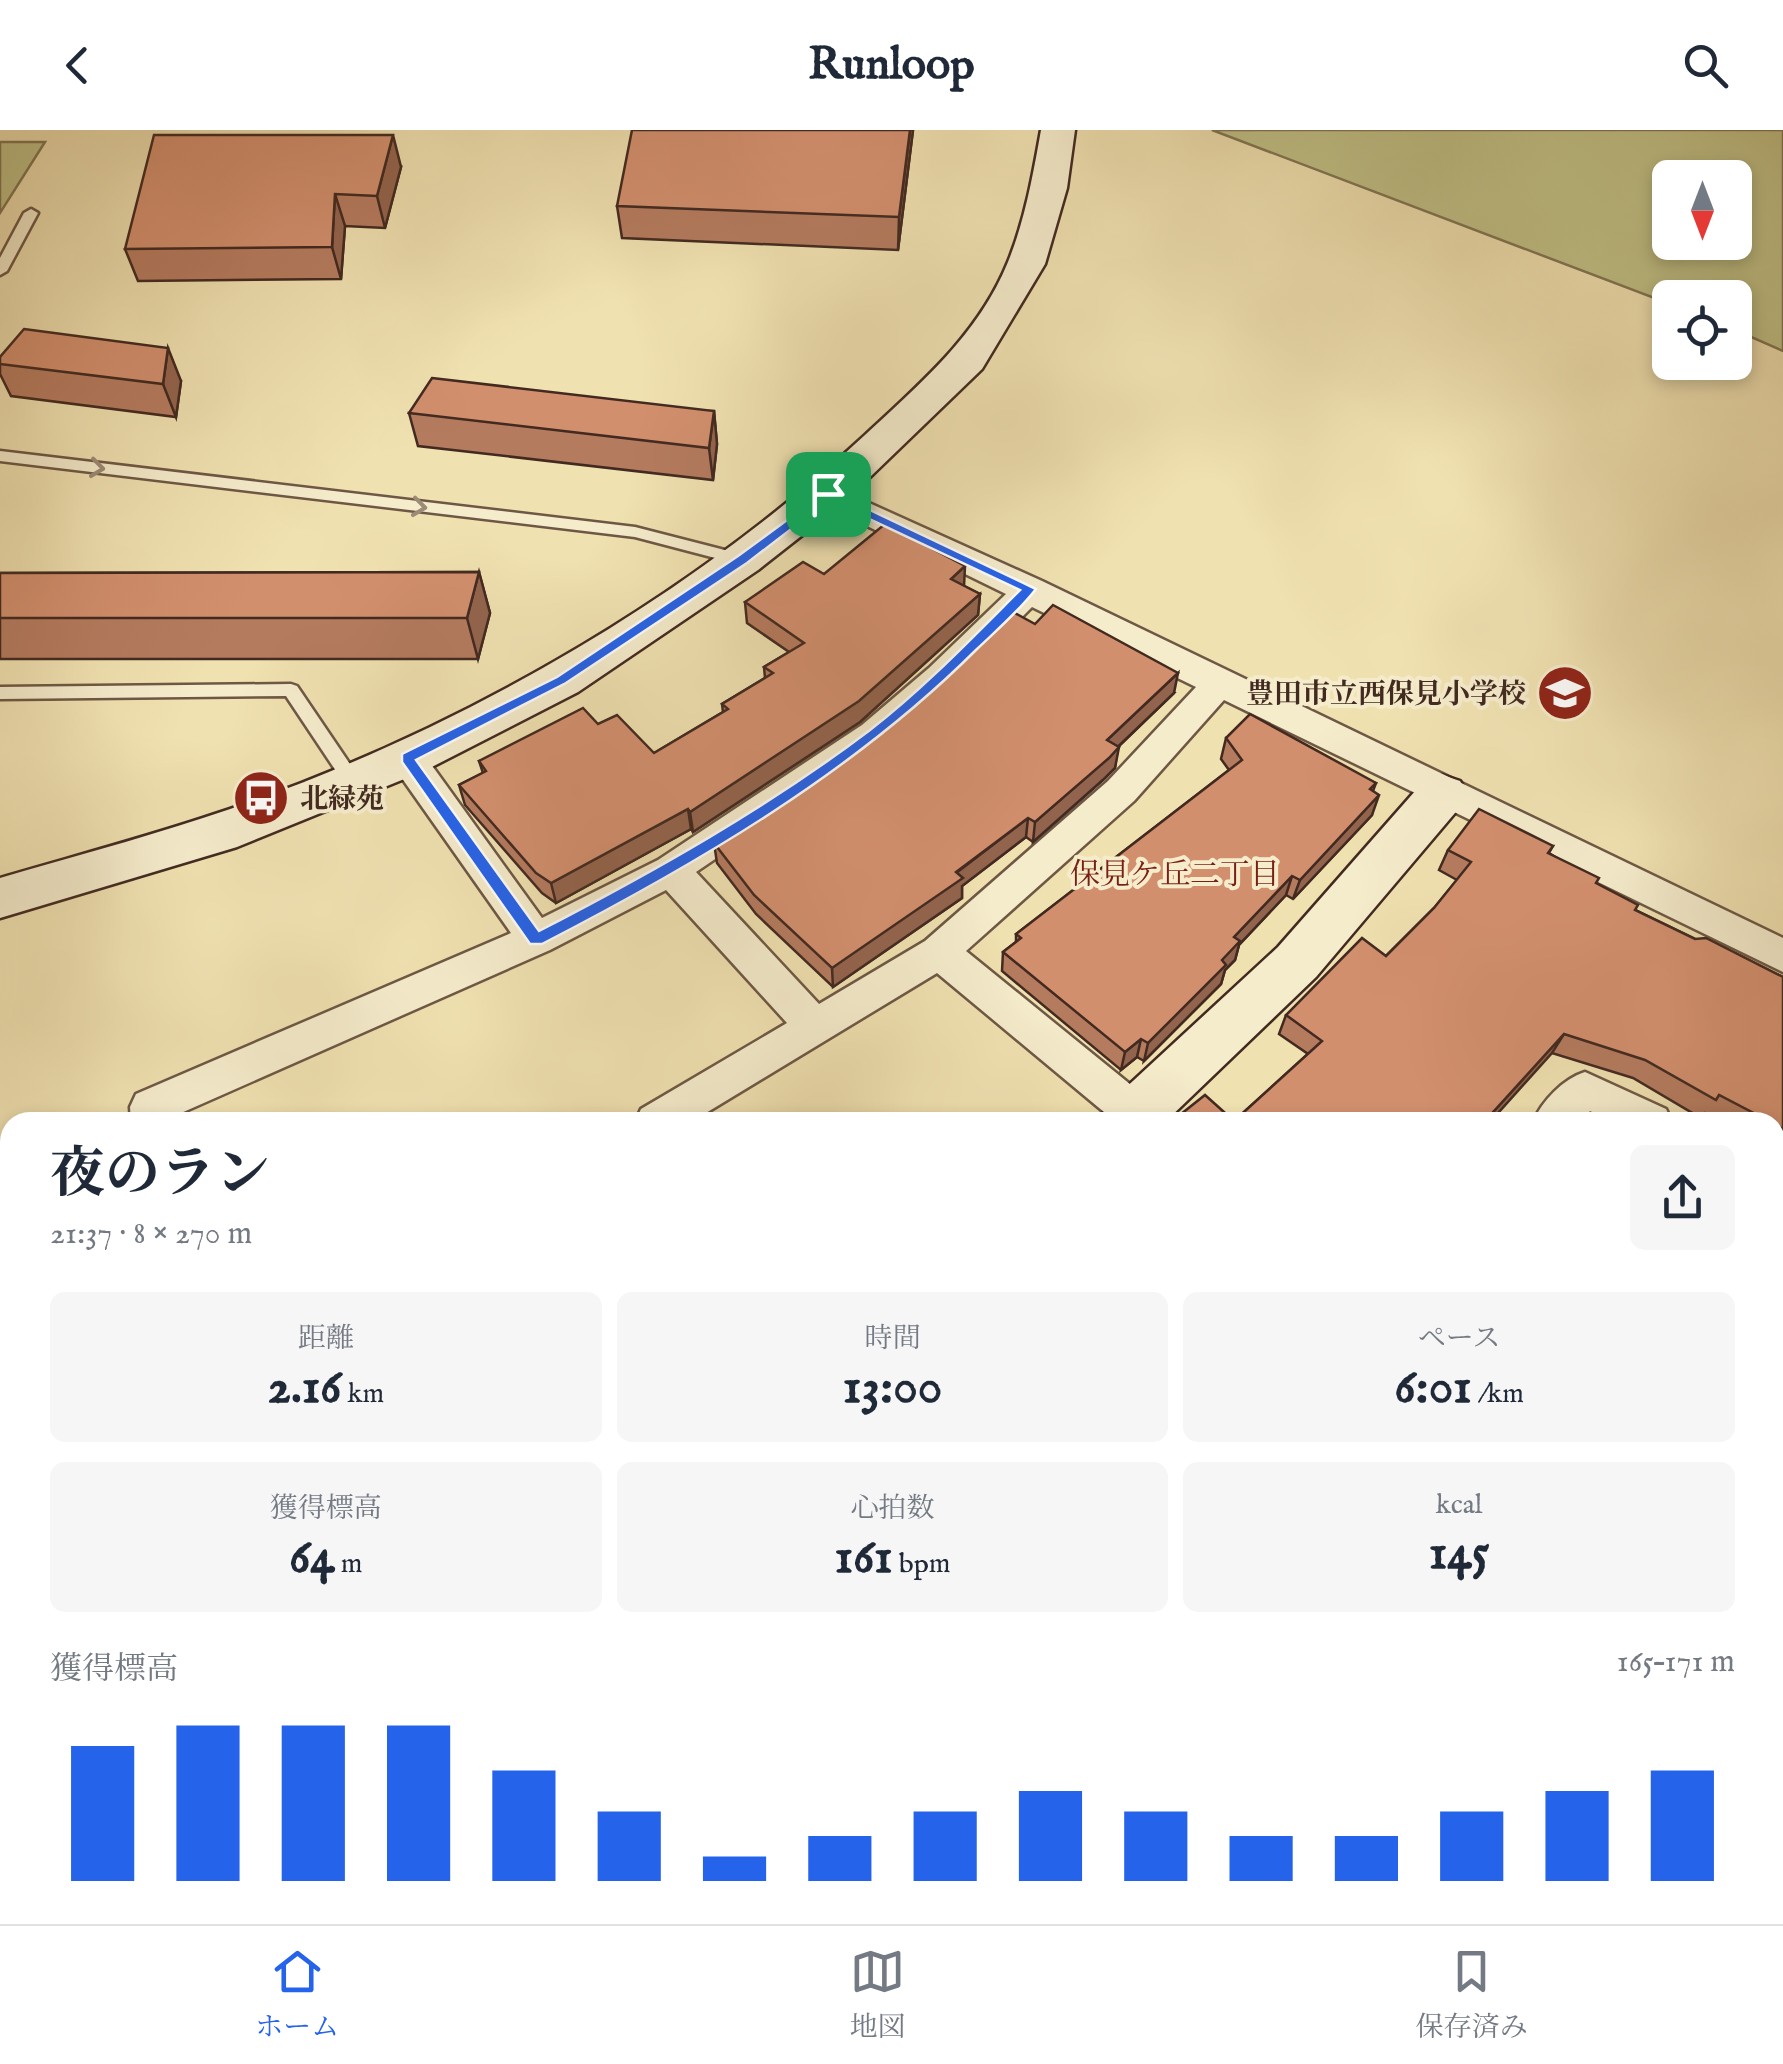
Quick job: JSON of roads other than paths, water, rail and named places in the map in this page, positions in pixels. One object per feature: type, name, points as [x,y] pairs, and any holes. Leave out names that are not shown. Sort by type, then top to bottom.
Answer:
[{"type":"street","points":[[0,898],[219,833],[407,758],[562,680],[742,560],[828,494],[968,361],[1026,264],[1049,188],[1058,130]]},
{"type":"street","points":[[828,494],[1783,956]]},
{"type":"street","points":[[151,1112],[151,1107],[536,939],[672,870],[874,734],[942,676],[1030,589]]},
{"type":"street","points":[[673,1112],[939,952],[1121,791],[1221,681]]},
{"type":"street","points":[[407,758],[536,939]]},
{"type":"street","points":[[1139,1112],[1297,962],[1442,794]]},
{"type":"street","points":[[672,870],[816,1028]]},
{"type":"street","points":[[939,952],[1124,1112]]},
{"type":"street","points":[[1563,1112],[1585,1088],[1632,1112]]},
{"type":"lane","points":[[0,270],[31,213]]},
{"type":"lane","points":[[0,456],[635,532],[742,560]]},
{"type":"lane","points":[[0,693],[291,690],[352,782]]},
{"type":"place","name":"豊田市立西保見小学校","points":[[1565,693]]},
{"type":"place","name":"北緑苑","points":[[261,798]]},
{"type":"district","name":"保見ケ丘二丁目","points":[[1175,874]]}]
